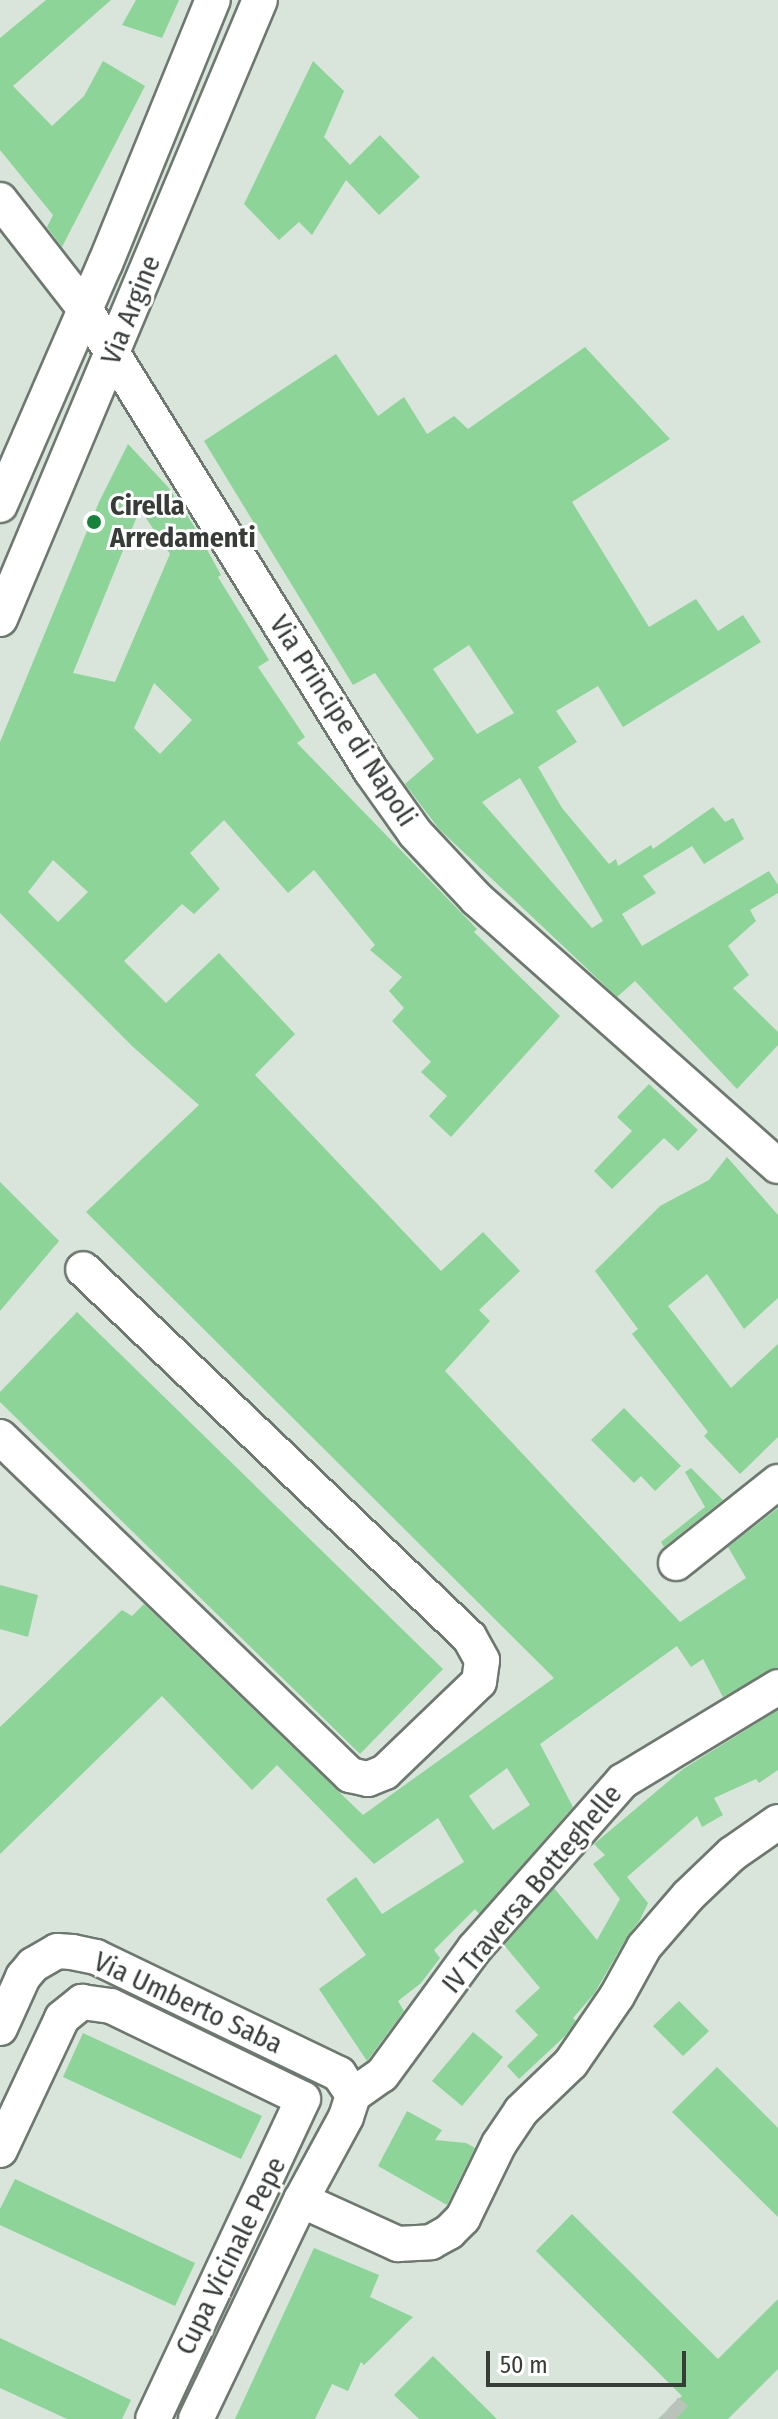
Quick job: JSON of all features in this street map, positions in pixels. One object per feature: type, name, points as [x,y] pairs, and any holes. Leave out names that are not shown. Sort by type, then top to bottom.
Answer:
[{"type":"street","name":"Via Argine","points":[[0,505],[8,465],[85,309],[213,0]]},
{"type":"street","name":"Via Argine","points":[[0,619],[260,0]]},
{"type":"street","points":[[0,200],[85,309]]},
{"type":"street","name":"Via Principe di Napoli","points":[[85,309],[371,771],[415,833],[477,899],[778,1166]]},
{"type":"street","points":[[0,1437],[350,1775],[368,1779],[385,1772],[479,1682],[482,1660],[469,1637],[83,1269]]},
{"type":"street","points":[[676,1563],[778,1482]]},
{"type":"street","name":"IV Traversa Botteghelle","points":[[353,2095],[382,2075],[475,1948],[623,1781],[778,1687]]},
{"type":"street","points":[[301,2200],[398,2244],[431,2242],[449,2232],[463,2218],[499,2144],[521,2111],[571,2063],[617,1996],[644,1947],[688,1896],[721,1865],[778,1822]]},
{"type":"street","name":"Via Umberto Saba","points":[[0,2028],[23,1977],[33,1965],[57,1951],[72,1952],[96,1957],[339,2074],[353,2095]]},
{"type":"street","name":"Via Umberto Saba","points":[[0,2150],[62,2018],[82,2002],[111,2006],[299,2094]]},
{"type":"street","name":"Cupa Vicinale Pepe","points":[[153,2419],[303,2104],[299,2094]]},
{"type":"street","name":"Cupa Vicinale Pepe","points":[[196,2419],[301,2200],[346,2117],[353,2095]]},
{"type":"building","points":[[46,0],[111,0],[13,86],[52,126],[84,96],[103,61],[145,86],[62,247],[47,227],[53,215],[0,150],[0,38]]},
{"type":"building","points":[[136,0],[179,0],[162,38],[122,25]]},
{"type":"building","points":[[313,61],[344,91],[324,137],[350,165],[380,135],[420,177],[379,215],[346,180],[312,235],[299,222],[279,240],[244,204]]},
{"type":"building","points":[[585,347],[670,439],[572,502],[649,627],[696,599],[718,631],[743,615],[761,642],[623,727],[598,686],[556,711],[577,742],[538,767],[562,808],[609,864],[616,859],[618,866],[651,845],[653,849],[713,807],[725,822],[733,818],[744,839],[704,864],[692,846],[643,876],[656,893],[622,914],[642,946],[769,871],[778,885],[778,893],[750,910],[756,921],[728,946],[749,975],[733,988],[778,1032],[778,1045],[737,1089],[635,981],[617,997],[439,829],[405,784],[434,759],[375,673],[353,685],[204,441],[336,354],[378,416],[404,397],[427,434],[454,416],[468,429]],"holes":[[[469,645],[514,713],[477,734],[433,669]],[[520,778],[603,921],[592,928],[482,802]]]},
{"type":"building","points":[[128,444],[169,488],[194,526],[221,575],[218,577],[269,660],[258,667],[305,737],[297,743],[477,929],[474,932],[560,1016],[451,1137],[429,1116],[447,1096],[421,1072],[431,1062],[392,1021],[404,1008],[389,991],[402,977],[370,950],[375,945],[314,870],[288,893],[224,820],[190,853],[220,889],[194,914],[182,904],[124,961],[166,1003],[219,953],[295,1034],[255,1075],[441,1271],[483,1232],[520,1271],[479,1310],[490,1321],[445,1371],[680,1622],[746,1578],[728,1547],[778,1508],[778,1667],[723,1697],[703,1659],[691,1667],[677,1646],[540,1744],[573,1807],[479,1914],[475,1909],[434,1950],[440,1958],[421,1983],[398,2001],[404,2011],[367,2061],[319,1989],[366,1955],[326,1899],[356,1877],[382,1914],[464,1862],[438,1818],[374,1864],[277,1765],[252,1790],[162,1696],[0,1854],[0,1727],[122,1610],[132,1616],[144,1604],[363,1815],[554,1678],[86,1212],[199,1105],[132,1046],[0,913],[0,742],[99,502]],"holes":[[[140,509],[170,554],[115,682],[73,673]],[[154,683],[192,720],[160,754],[134,728]],[[53,860],[88,892],[58,922],[28,892]],[[507,1768],[530,1805],[493,1830],[469,1796]]]},
{"type":"building","points":[[649,1084],[698,1130],[678,1151],[664,1138],[612,1189],[594,1171],[632,1131],[617,1117]]},
{"type":"building","points":[[727,1157],[778,1215],[778,1298],[744,1329],[707,1274],[668,1306],[731,1388],[778,1344],[778,1437],[740,1474],[704,1436],[708,1432],[632,1334],[638,1329],[595,1271],[660,1206],[709,1180]]},
{"type":"building","points":[[0,1182],[59,1241],[0,1311]]},
{"type":"building","points":[[77,1312],[443,1669],[360,1754],[0,1402],[0,1392]]},
{"type":"building","points":[[624,1408],[681,1466],[655,1491],[641,1476],[634,1483],[591,1440]]},
{"type":"building","points":[[691,1468],[723,1500],[664,1547],[661,1542],[705,1507],[685,1472]]},
{"type":"building","points":[[0,1585],[38,1595],[28,1637],[0,1629]]},
{"type":"building","points":[[778,1710],[778,1770],[759,1783],[756,1779],[714,1798],[723,1815],[702,1827],[697,1816],[627,1877],[648,1903],[640,1920],[594,1994],[573,2018],[576,2021],[565,2036],[519,2079],[507,2066],[538,2035],[515,2011],[540,1988],[504,1945],[554,1888],[597,1940],[620,1899],[593,1864],[605,1855],[594,1844],[683,1769]]},
{"type":"building","points":[[679,2001],[709,2031],[683,2056],[653,2026]]},
{"type":"building","points":[[473,2032],[503,2057],[462,2106],[432,2081]]},
{"type":"building","points":[[83,2033],[262,2116],[241,2159],[63,2077]]},
{"type":"building","points":[[717,2067],[778,2128],[778,2217],[672,2112]]},
{"type":"building","points":[[407,2111],[442,2130],[435,2140],[466,2143],[475,2148],[447,2205],[378,2166]]},
{"type":"building","points":[[15,2179],[195,2263],[175,2306],[0,2225],[0,2209]]},
{"type":"building","points":[[572,2214],[718,2359],[778,2299],[778,2369],[728,2419],[658,2419],[682,2396],[536,2251]]},
{"type":"building","points":[[314,2248],[379,2275],[370,2297],[413,2317],[364,2365],[361,2362],[348,2391],[332,2384],[315,2419],[235,2419]]},
{"type":"building","points":[[0,2338],[131,2400],[122,2419],[67,2419],[0,2388]]},
{"type":"building","points":[[433,2356],[497,2419],[419,2419],[394,2395]]},
{"type":"tunnel","points":[[667,2410],[677,2419]]},
{"type":"place","name":"Cirella Arredamenti","points":[[94,522]]}]
